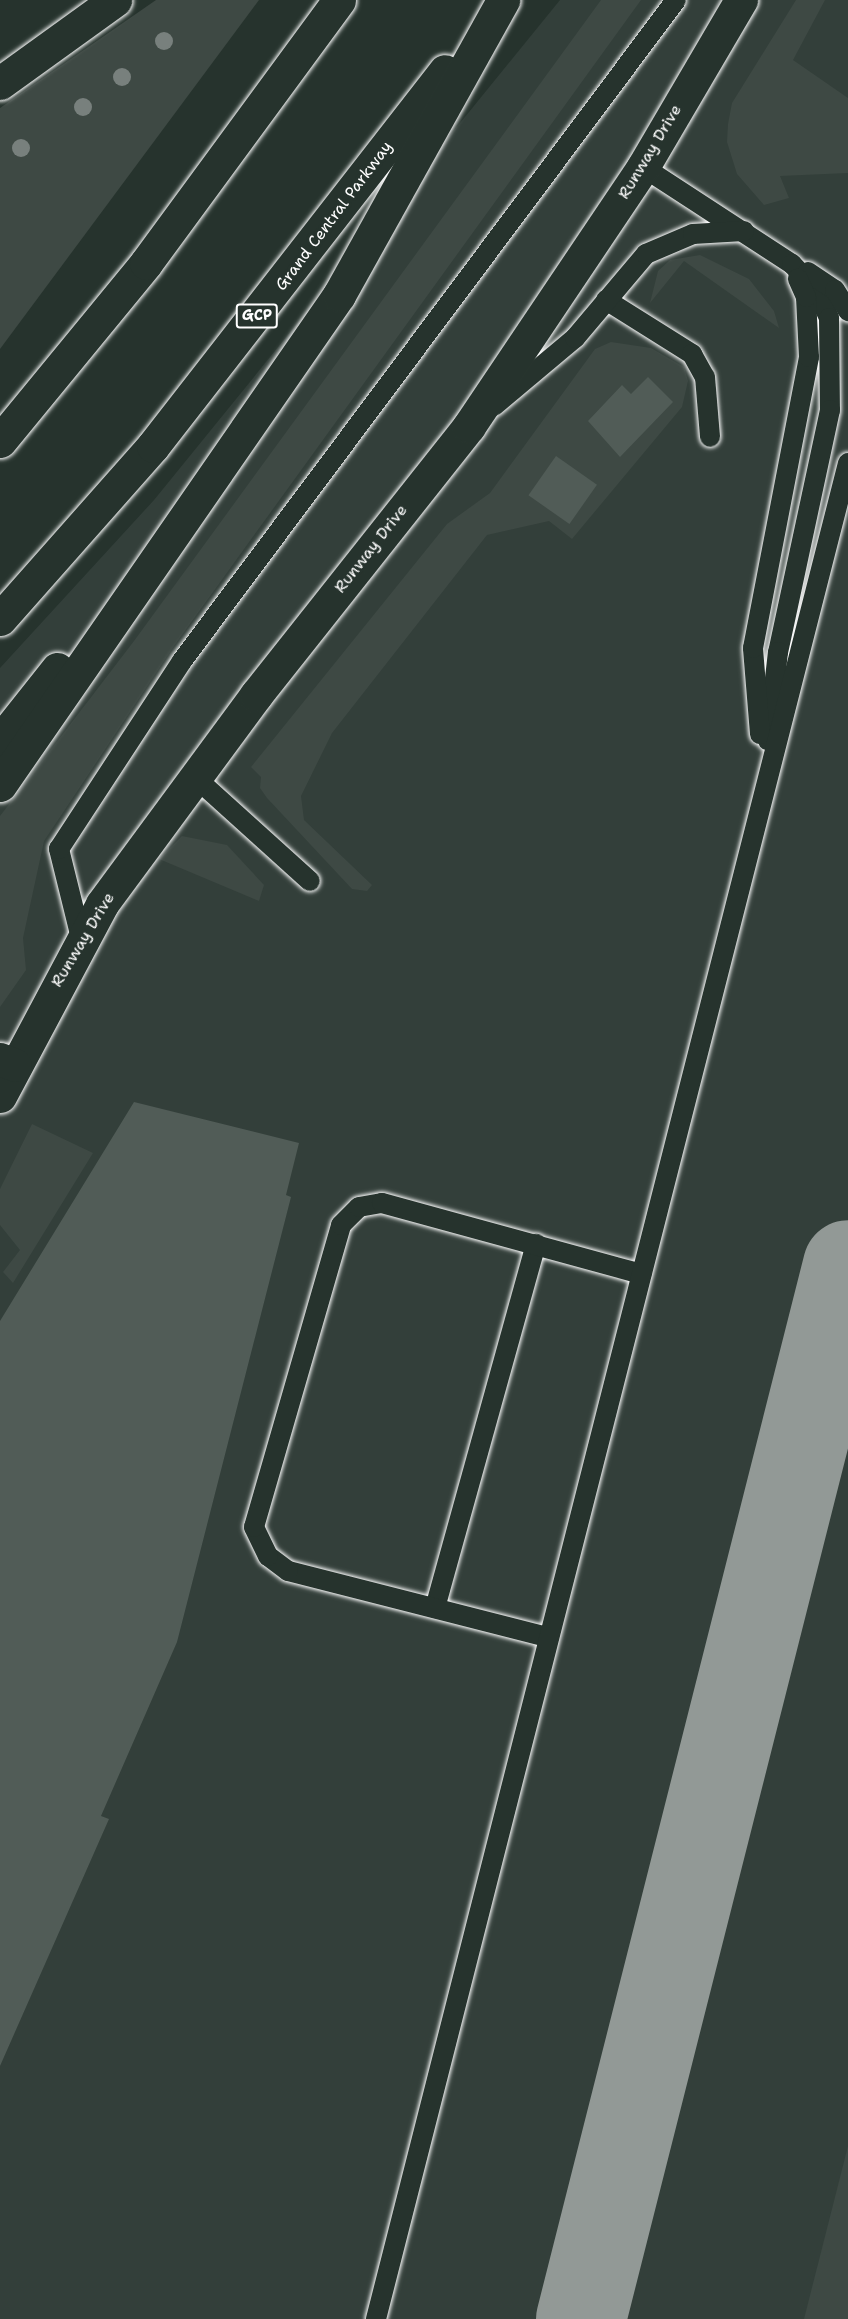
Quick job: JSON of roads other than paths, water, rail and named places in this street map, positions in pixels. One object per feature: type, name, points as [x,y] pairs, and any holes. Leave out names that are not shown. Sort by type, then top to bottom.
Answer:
[{"type":"main road","points":[[0,83],[115,0]]},
{"type":"main road","points":[[0,441],[146,263],[339,0]]},
{"type":"main road","points":[[0,785],[363,258],[500,0]]},
{"type":"main road","name":"Grand Central Parkway","points":[[0,619],[216,368],[500,0]]},
{"type":"main road","name":"Runway Drive","points":[[0,1096],[7,1062],[81,938],[256,695],[469,426],[643,167],[741,0]]},
{"type":"main road","points":[[0,741],[216,471]]},
{"type":"lane","points":[[81,938],[59,849],[182,661],[676,0]]},
{"type":"lane","points":[[643,167],[747,231],[792,264],[835,290],[848,310]]},
{"type":"lane","points":[[469,426],[575,338],[646,254],[670,241],[720,230],[747,231]]},
{"type":"lane","points":[[764,785],[778,652],[830,410],[833,367],[829,318],[816,290],[792,264]]},
{"type":"lane","points":[[764,785],[753,648],[809,357],[806,297],[792,264]]},
{"type":"lane","points":[[606,300],[692,354],[705,376],[710,437]]},
{"type":"lane","points":[[376,2319],[764,785],[802,658],[848,464]]},
{"type":"lane","points":[[197,779],[310,881]]},
{"type":"lane","points":[[547,1637],[288,1571],[268,1556],[254,1527],[341,1225],[358,1207],[382,1203],[641,1274]]},
{"type":"lane","points":[[435,1608],[536,1244]]}]
